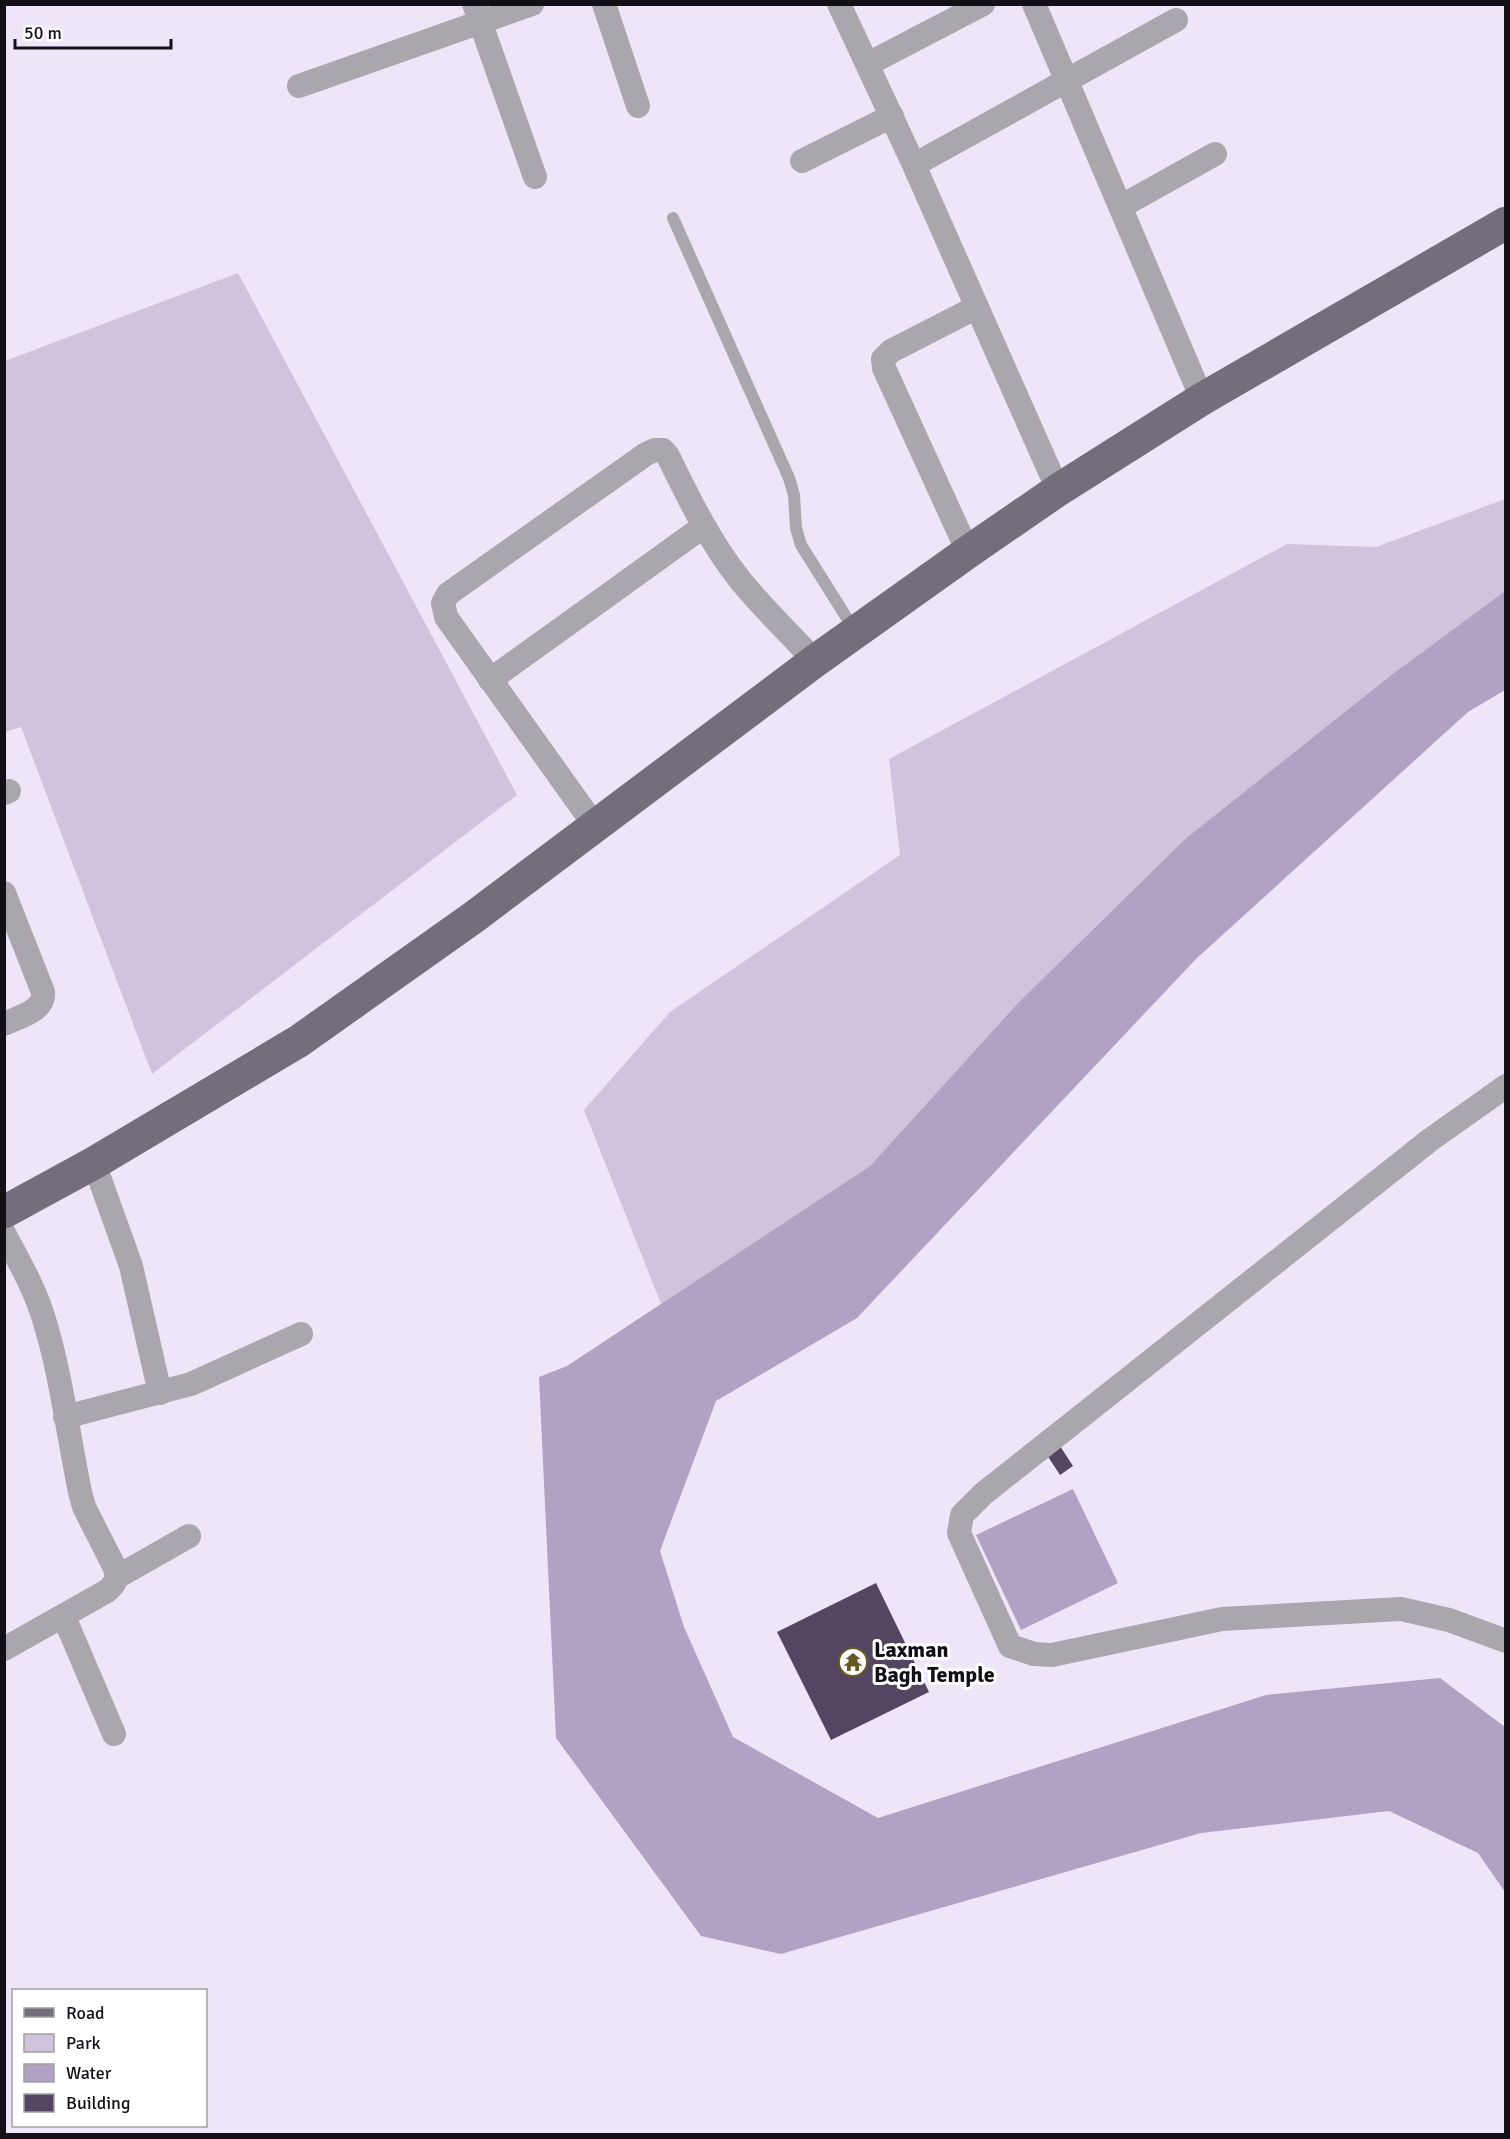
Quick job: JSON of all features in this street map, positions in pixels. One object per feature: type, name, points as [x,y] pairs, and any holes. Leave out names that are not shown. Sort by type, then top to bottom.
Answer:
[{"type":"main road","points":[[7,1210],[94,1163],[299,1041],[474,917],[815,661],[1058,490],[1202,399],[1506,223]]},
{"type":"street","points":[[299,86],[477,14],[532,4]]},
{"type":"street","points":[[604,4],[638,106]]},
{"type":"street","points":[[839,4],[892,116],[1058,490]]},
{"type":"street","points":[[868,64],[983,4]]},
{"type":"street","points":[[1034,4],[1202,399]]},
{"type":"street","points":[[477,14],[535,177]]},
{"type":"street","points":[[914,165],[1176,20]]},
{"type":"street","points":[[802,161],[892,116]]},
{"type":"street","points":[[1120,207],[1215,154]]},
{"type":"street","points":[[968,552],[884,368],[883,359],[891,351],[977,307]]},
{"type":"street","points":[[595,826],[446,617],[442,603],[448,594],[646,454],[655,450],[663,450],[704,526],[741,580],[815,661]]},
{"type":"street","points":[[490,680],[704,526]]},
{"type":"street","points":[[4,893],[10,925],[43,998],[39,1006],[4,1024]]},
{"type":"street","points":[[1506,1086],[1430,1140],[983,1494],[962,1515],[959,1533],[1010,1646],[1034,1654],[1052,1655],[1222,1619],[1401,1609],[1449,1620],[1506,1641]]},
{"type":"street","points":[[94,1163],[131,1266],[160,1393]]},
{"type":"street","points":[[4,1649],[107,1591],[114,1586],[117,1577],[115,1568],[84,1507],[52,1347],[7,1210]]},
{"type":"street","points":[[65,1417],[160,1393],[206,1378],[301,1334]]},
{"type":"street","points":[[117,1577],[189,1536]]},
{"type":"street","points":[[64,1617],[114,1734]]},
{"type":"lane","points":[[673,218],[789,478],[794,495],[796,528],[801,545],[855,632]]},
{"type":"green space","points":[[238,273],[517,795],[152,1074],[21,727],[5,732],[5,361]]},
{"type":"green space","points":[[1505,499],[1505,591],[1390,676],[1185,839],[1017,1004],[870,1166],[661,1304],[584,1110],[670,1012],[900,855],[889,759],[1287,544],[1376,547]]},
{"type":"water","points":[[1505,591],[1505,690],[1468,712],[1196,959],[857,1318],[716,1401],[660,1551],[684,1627],[733,1737],[878,1818],[1266,1695],[1440,1678],[1505,1727],[1505,1892],[1478,1853],[1389,1811],[1201,1833],[781,1954],[701,1936],[556,1738],[539,1377],[567,1366],[870,1166],[1017,1004],[1185,839],[1390,676]]},
{"type":"water","points":[[1073,1489],[1118,1583],[1021,1630],[976,1535]]},
{"type":"building","points":[[1058,1443],[1073,1466],[1060,1475],[1045,1452]]},
{"type":"building","name":"Laxman Bagh Temple","points":[[876,1583],[929,1692],[831,1740],[777,1632]]},
{"type":"place","name":"Laxman Bagh Temple","points":[[853,1662]]}]
